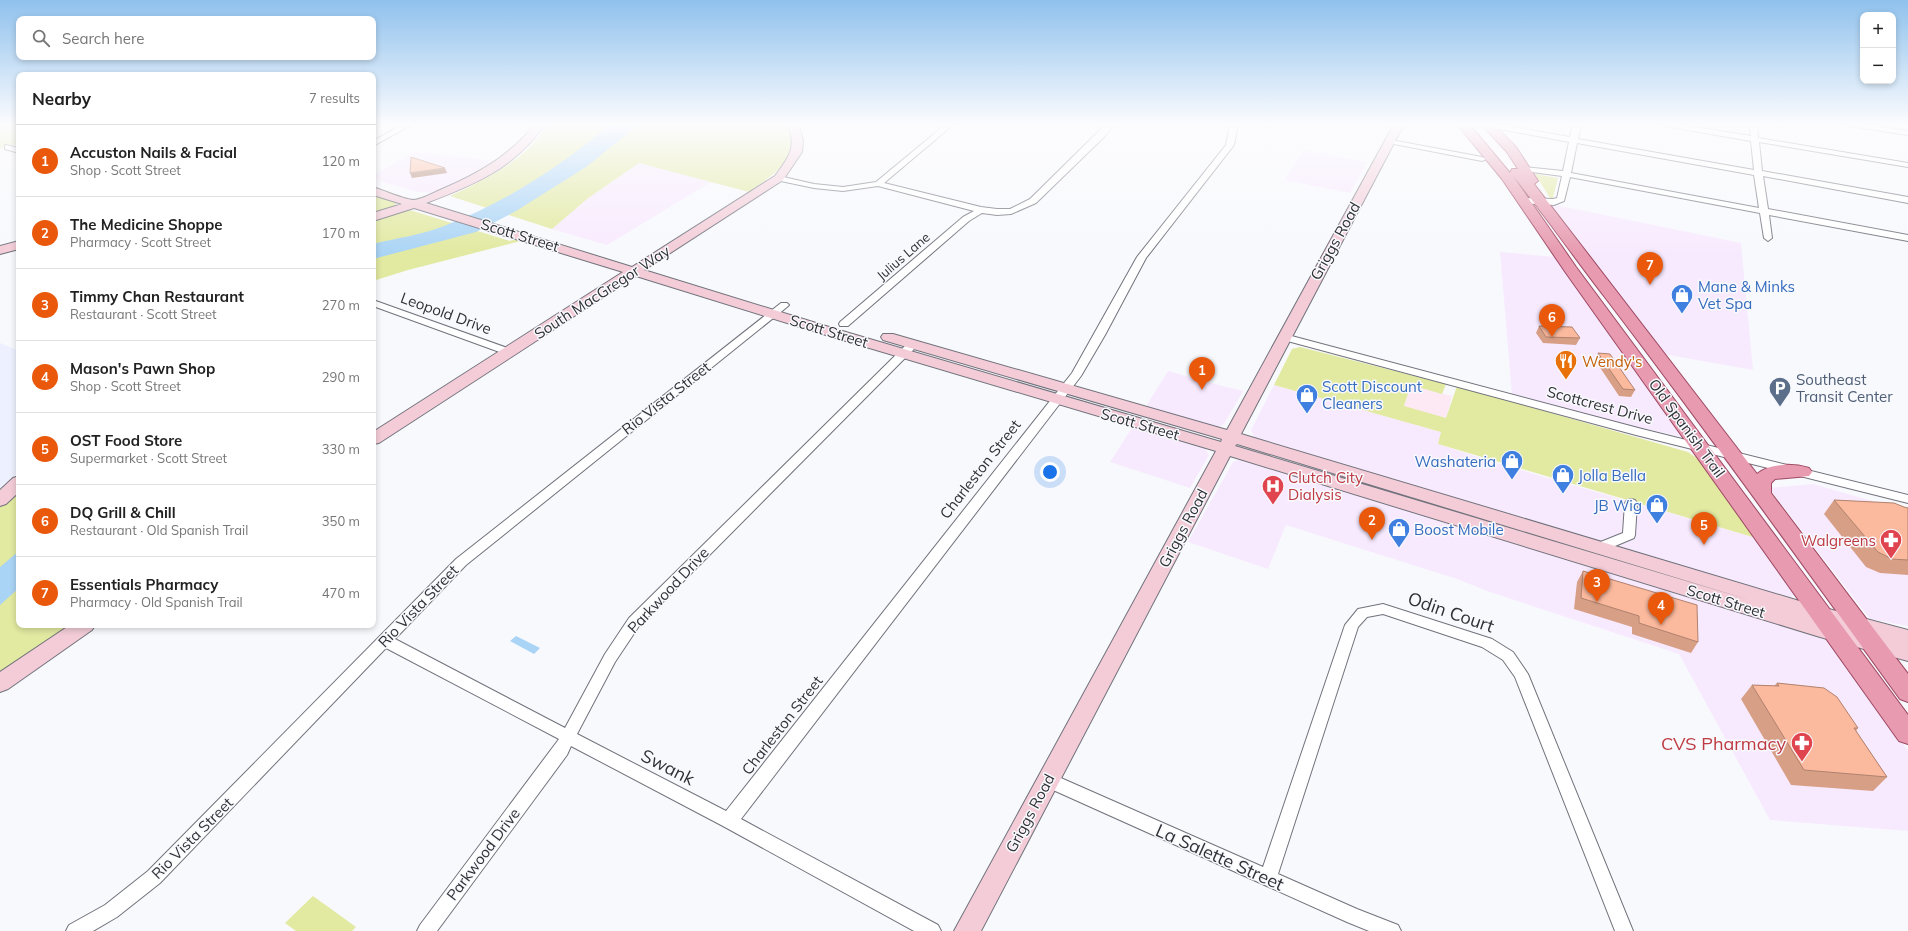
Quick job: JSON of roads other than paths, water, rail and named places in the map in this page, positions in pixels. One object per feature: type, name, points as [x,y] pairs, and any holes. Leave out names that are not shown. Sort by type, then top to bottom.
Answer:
[{"type":"main road","points":[[376,216],[416,204],[495,167]]},
{"type":"main road","name":"South MacGregor Way","points":[[376,437],[779,178],[787,167]]},
{"type":"main road","name":"Griggs Road","points":[[967,931],[1375,167]]},
{"type":"main road","points":[[1490,167],[1522,200]]},
{"type":"main road","name":"Old Spanish Trail","points":[[1499,167],[1577,278],[1908,734]]},
{"type":"main road","name":"Old Spanish Trail","points":[[1513,167],[1540,200],[1660,358],[1908,692]]},
{"type":"main road","points":[[1524,169],[1540,200]]},
{"type":"main road","name":"Scott Street","points":[[376,183],[533,228],[640,266],[779,310],[1229,443],[1598,555],[1835,633],[1872,644],[1908,652]]},
{"type":"main road","name":"Scott Street","points":[[376,192],[521,235],[640,266]]},
{"type":"main road","points":[[0,250],[16,246]]},
{"type":"main road","points":[[1577,278],[1598,278]]},
{"type":"main road","name":"Scott Street","points":[[779,310],[844,324],[908,349]]},
{"type":"main road","points":[[1634,356],[1660,358]]},
{"type":"main road","points":[[1762,496],[1761,484],[1765,477],[1771,474],[1784,472],[1802,472]]},
{"type":"main road","points":[[0,500],[16,485]]},
{"type":"main road","name":"Scott Street","points":[[1598,555],[1908,638]]},
{"type":"main road","points":[[0,683],[81,628]]},
{"type":"street","points":[[878,184],[898,167]]},
{"type":"street","points":[[779,178],[814,186],[843,189],[878,184],[981,210],[1011,211],[1033,201],[1068,167]]},
{"type":"street","name":"Charleston Street","points":[[729,821],[1076,374],[1100,336],[1123,290],[1142,257],[1214,167]]},
{"type":"street","points":[[1522,200],[1560,200],[1569,167]]},
{"type":"street","points":[[1727,167],[1908,200]]},
{"type":"street","points":[[1757,167],[1768,238]]},
{"type":"street","points":[[1524,169],[1568,174],[1908,238]]},
{"type":"street","name":"Julius Lane","points":[[844,324],[966,219],[981,210]]},
{"type":"street","name":"Leopold Drive","points":[[376,304],[509,352]]},
{"type":"street","name":"Rio Vista Street","points":[[75,931],[111,911],[154,877],[385,640],[462,562],[481,545],[779,310]]},
{"type":"street","name":"Scottcrest Drive","points":[[1284,337],[1640,432],[1908,500]]},
{"type":"street","name":"Parkwood Drive","points":[[426,931],[568,738],[610,658],[634,622],[908,349]]},
{"type":"street","points":[[1598,555],[1629,535],[1631,503]]},
{"type":"street","name":"Odin Court","points":[[1268,878],[1352,625],[1363,613],[1383,609],[1487,643],[1508,656],[1521,674],[1624,931]]},
{"type":"street","name":"Swank","points":[[385,640],[568,738],[729,821],[932,931]]},
{"type":"street","name":"La Salette Street","points":[[1048,780],[1268,878],[1392,931]]},
{"type":"water","points":[[554,167],[585,167],[516,211],[476,232],[376,258],[376,243],[436,229],[466,217],[510,195]]},
{"type":"water","points":[[16,554],[16,591],[0,605],[0,567]]},
{"type":"water","points":[[516,636],[540,648],[534,654],[510,641]]},
{"type":"place","name":"Essentials Pharmacy","points":[[1650,285]]},
{"type":"place","name":"Mane & Minks Vet Spa","points":[[1682,314]]},
{"type":"place","name":"DQ Grill & Chill","points":[[1552,337]]},
{"type":"place","name":"Wendy's","points":[[1566,380]]},
{"type":"place","name":"Accuston Nails & Facial","points":[[1202,390]]},
{"type":"place","name":"Southeast Transit Center","points":[[1780,408]]},
{"type":"place","name":"Scott Discount Cleaners","points":[[1307,414]]},
{"type":"place","name":"Washateria","points":[[1512,480]]},
{"type":"place","name":"Jolla Bella","points":[[1563,494]]},
{"type":"place","name":"Clutch City Dialysis","points":[[1273,506]]},
{"type":"place","name":"JB Wig","points":[[1657,524]]},
{"type":"place","name":"The Medicine Shoppe","points":[[1372,540]]},
{"type":"place","name":"OST Food Store","points":[[1704,545]]},
{"type":"place","name":"Boost Mobile","points":[[1399,548]]},
{"type":"place","name":"Walgreens","points":[[1891,560]]},
{"type":"place","name":"Timmy Chan Restaurant","points":[[1597,602]]},
{"type":"place","name":"Mason's Pawn Shop","points":[[1661,625]]},
{"type":"place","name":"CVS Pharmacy","points":[[1802,762]]}]
